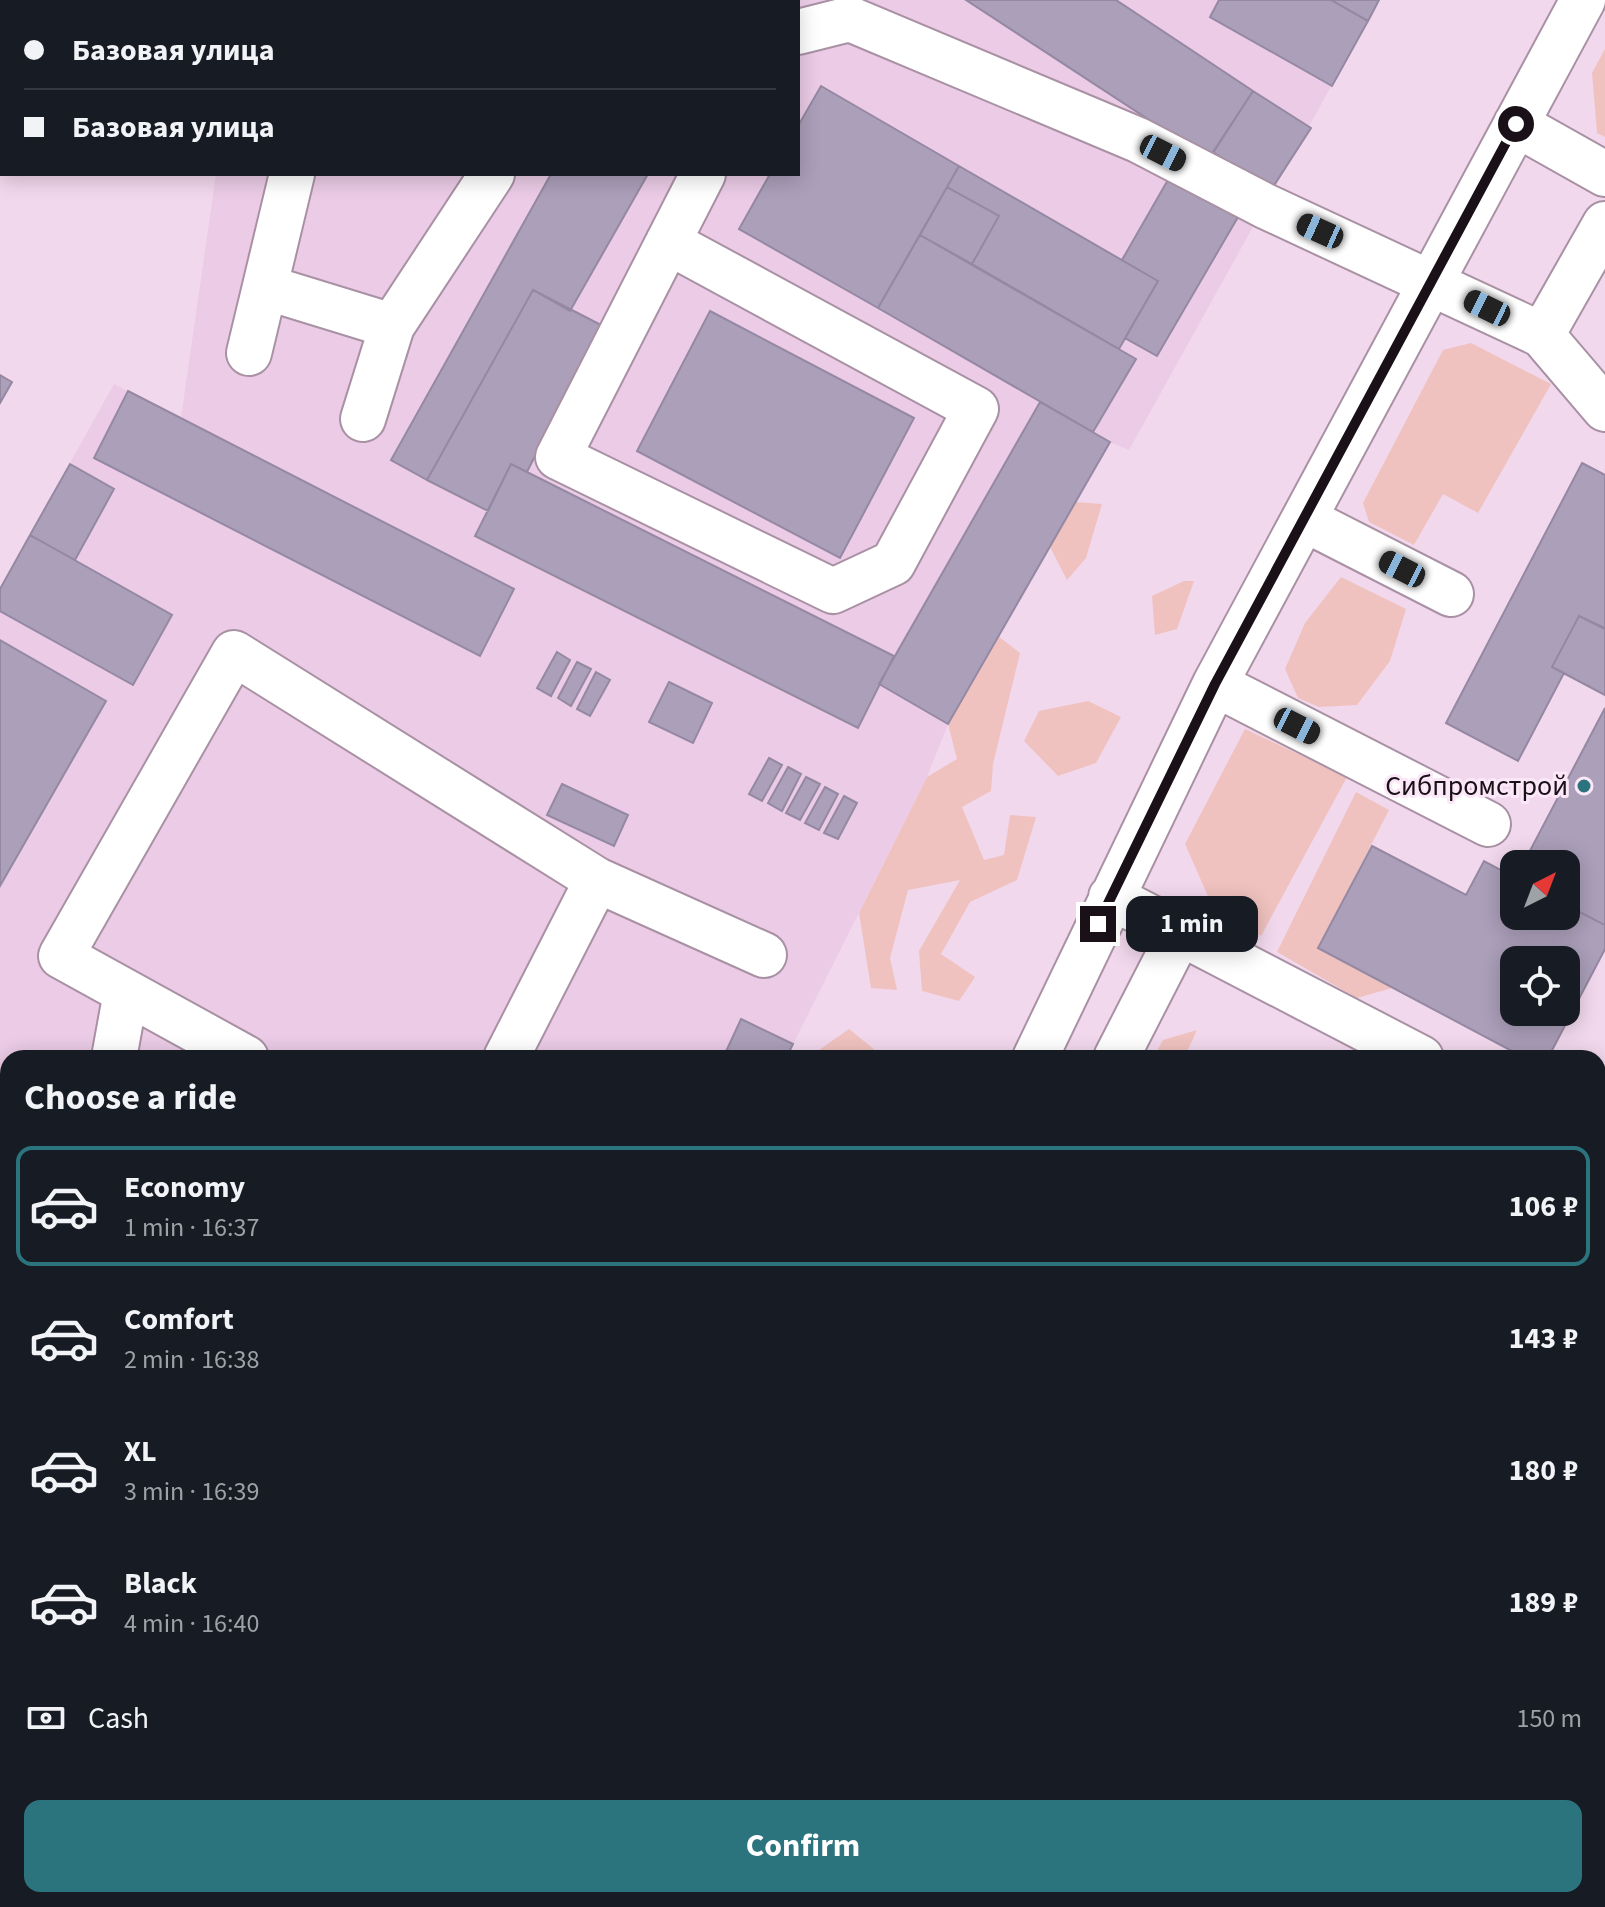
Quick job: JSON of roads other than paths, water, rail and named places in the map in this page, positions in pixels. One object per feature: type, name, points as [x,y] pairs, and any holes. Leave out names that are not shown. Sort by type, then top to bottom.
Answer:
[{"type":"street","points":[[1039,1050],[1215,684],[1583,0]]},
{"type":"street","points":[[800,32],[850,19],[1138,140],[1265,206],[1432,281],[1542,335],[1605,409]]},
{"type":"street","points":[[1516,124],[1605,174]]},
{"type":"street","points":[[249,353],[292,176]]},
{"type":"street","points":[[363,419],[392,326],[491,176]]},
{"type":"street","points":[[668,242],[976,409],[893,563],[833,591],[558,457],[668,242],[702,176]]},
{"type":"street","points":[[1542,335],[1605,224]]},
{"type":"street","points":[[265,287],[392,326]]},
{"type":"street","points":[[1304,519],[1451,594]]},
{"type":"street","points":[[231,1050],[61,956],[234,653],[597,880],[764,955]]},
{"type":"street","points":[[1215,684],[1488,824]]},
{"type":"street","points":[[510,1050],[597,880]]},
{"type":"street","points":[[1111,897],[1406,1050]]},
{"type":"street","points":[[1120,1050],[1180,933]]},
{"type":"street","points":[[115,1050],[126,992]]},
{"type":"place","name":"Сибпромстрой","points":[[1584,786]]}]
